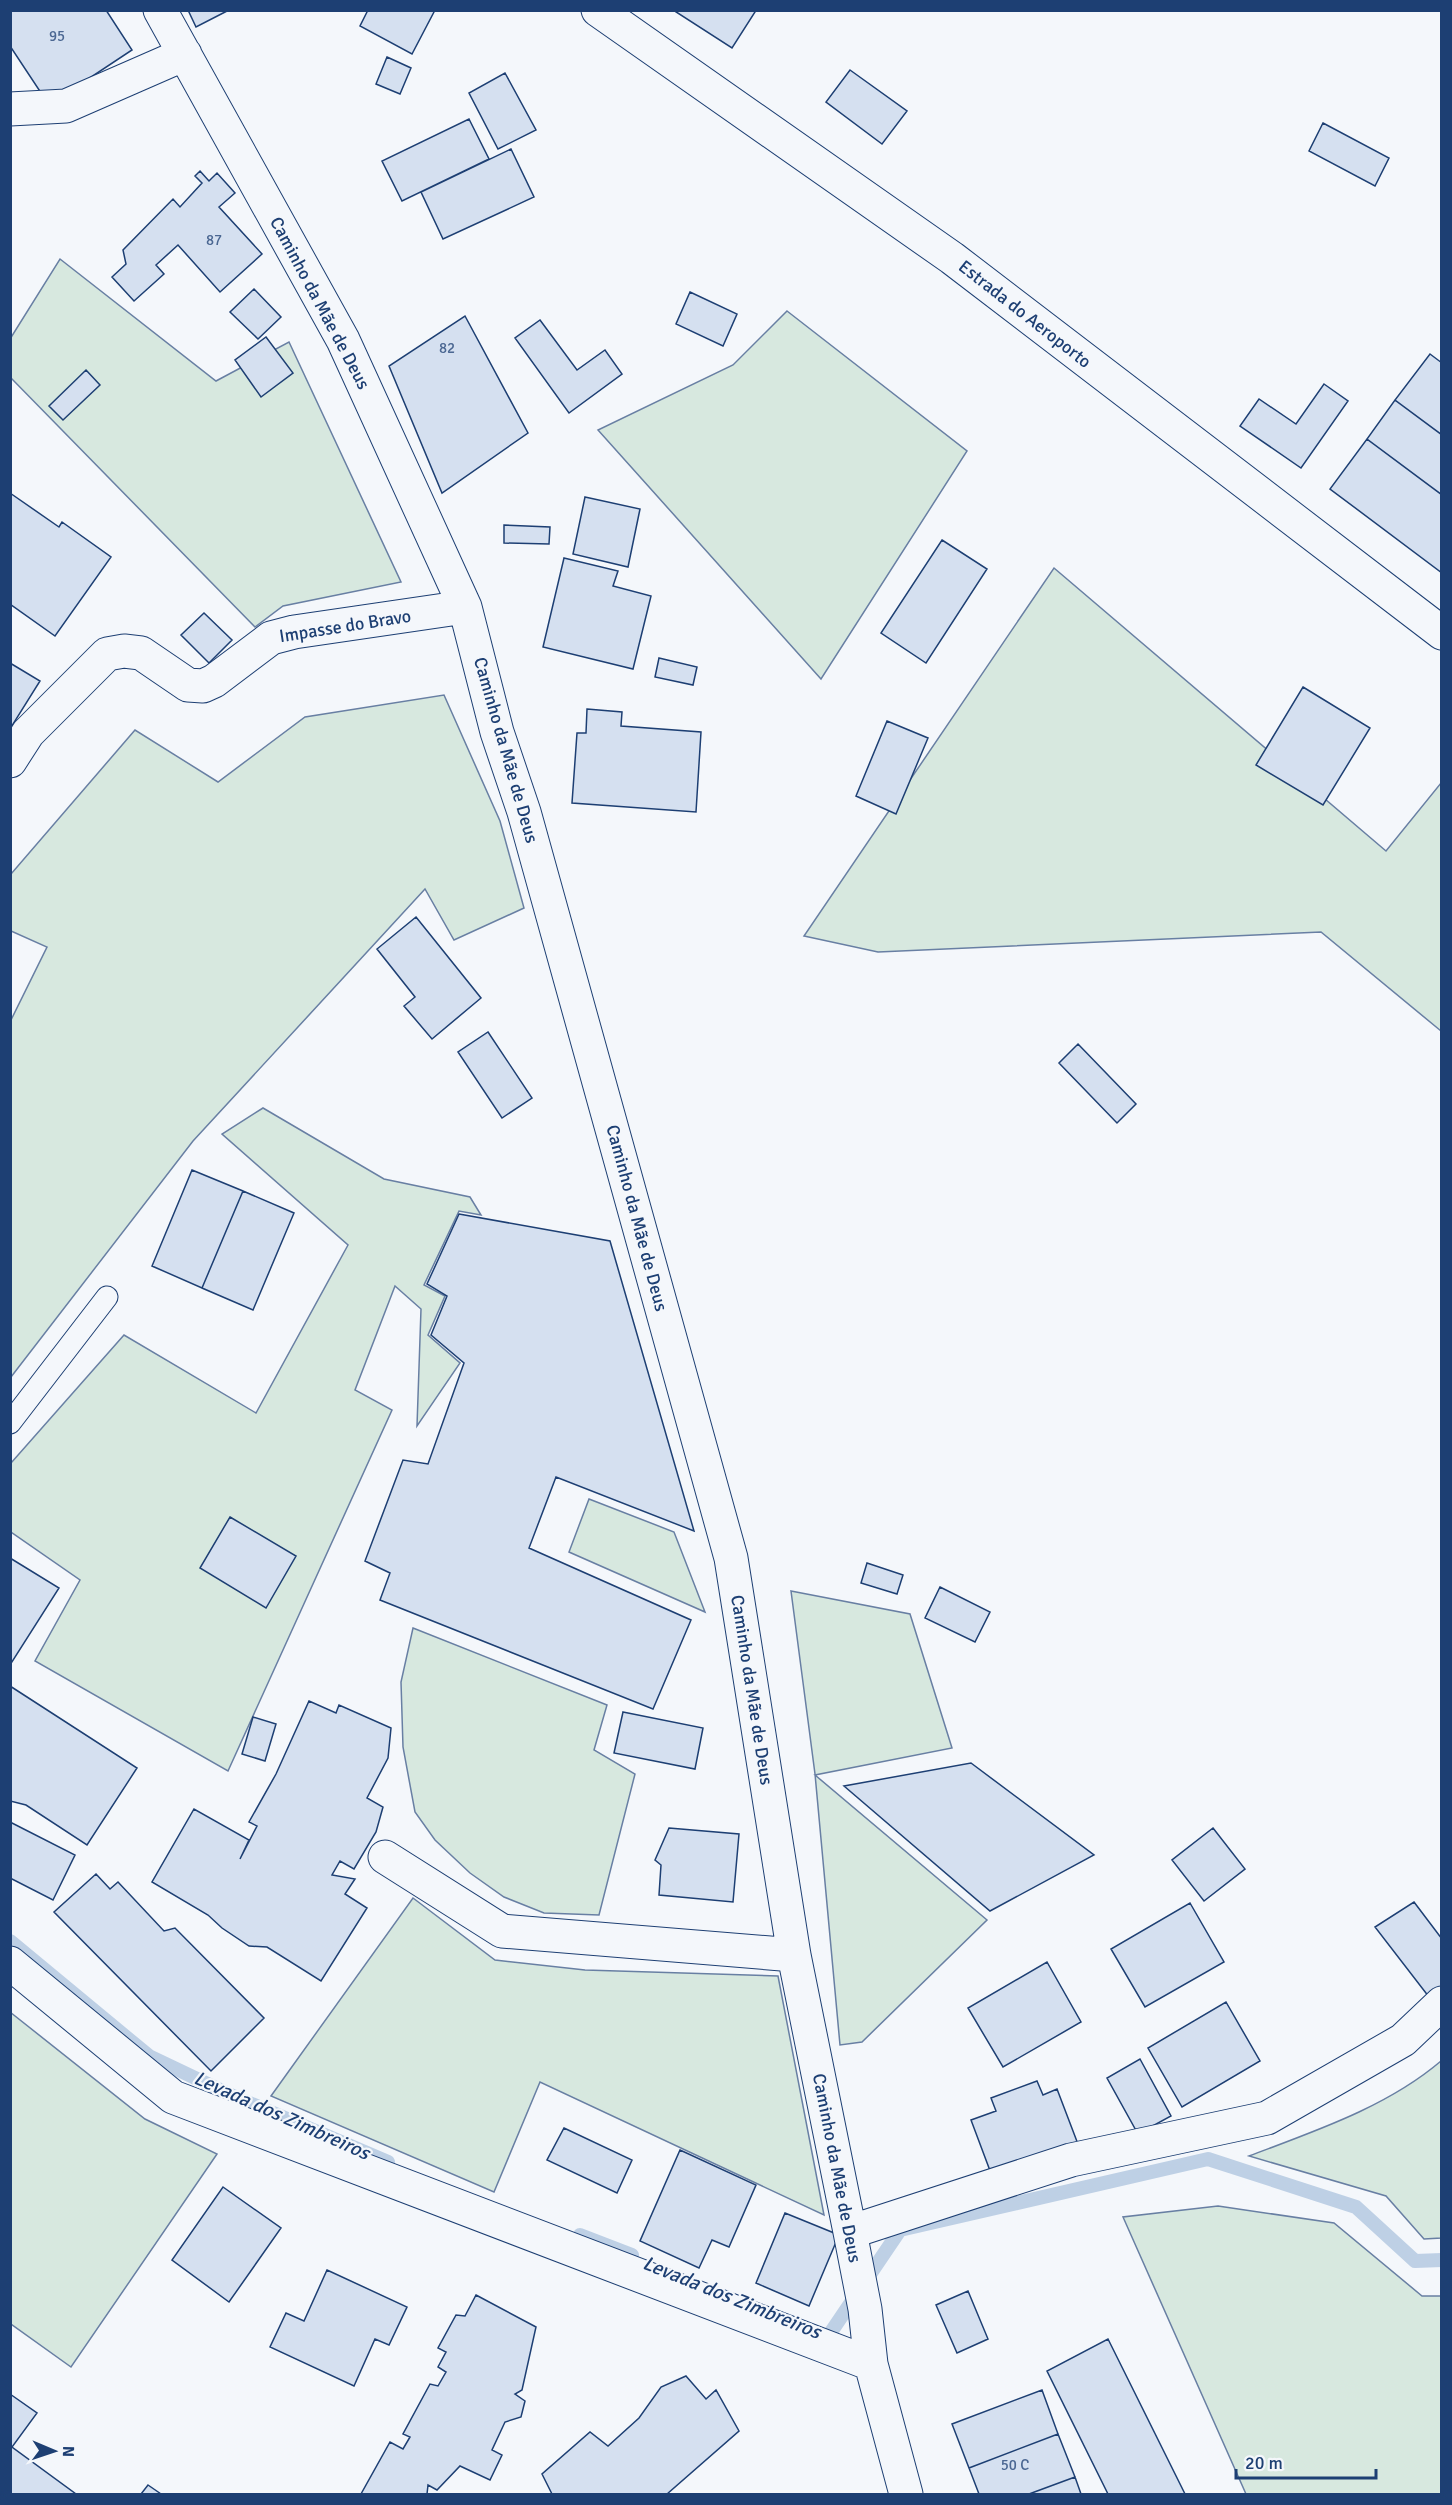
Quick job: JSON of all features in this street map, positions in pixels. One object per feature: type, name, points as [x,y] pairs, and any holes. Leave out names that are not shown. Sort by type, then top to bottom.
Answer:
[{"type":"street","name":"Caminho da Mãe de Deus","points":[[160,10],[343,340],[465,607],[497,732],[524,812],[731,1558],[794,1955],[865,2309],[871,2364],[906,2494]]},
{"type":"street","name":"Estrada do Aeroporto","points":[[598,10],[952,258],[1442,633]]},
{"type":"street","points":[[10,109],[66,106],[185,54]]},
{"type":"street","name":"Impasse do Bravo","points":[[10,761],[28,733],[107,654],[124,651],[141,653],[188,685],[203,686],[214,681],[271,638],[294,632],[465,607]]},
{"type":"street","points":[[385,1857],[501,1931],[794,1955]]},
{"type":"street","points":[[10,1963],[173,2097],[871,2364]]},
{"type":"street","points":[[850,2232],[1071,2160],[1267,2118],[1403,2040],[1442,2003]]},
{"type":"lane","points":[[10,1424],[107,1297]]},
{"type":"shaded area","points":[[60,259],[216,381],[289,342],[401,582],[283,606],[255,627],[11,378],[10,339]]},
{"type":"shaded area","points":[[787,311],[967,451],[821,679],[598,430],[733,365]]},
{"type":"shaded area","points":[[1054,568],[1386,851],[1441,783],[1441,1031],[1321,932],[878,952],[804,936]]},
{"type":"shaded area","points":[[444,695],[500,821],[524,908],[454,940],[425,889],[193,1141],[11,1377],[11,1020],[47,947],[11,931],[11,874],[135,730],[218,782],[305,717]]},
{"type":"shaded area","points":[[263,1108],[384,1179],[470,1197],[481,1215],[459,1211],[424,1285],[445,1296],[428,1335],[460,1363],[417,1426],[421,1309],[395,1286],[355,1390],[392,1410],[228,1771],[35,1661],[80,1580],[11,1532],[11,1463],[124,1335],[256,1413],[348,1245],[222,1134]]},
{"type":"shaded area","points":[[589,1499],[674,1532],[705,1612],[569,1552]]},
{"type":"shaded area","points":[[791,1591],[910,1614],[952,1748],[815,1775]]},
{"type":"shaded area","points":[[413,1628],[607,1705],[594,1750],[635,1774],[599,1915],[544,1913],[504,1897],[470,1873],[435,1840],[415,1812],[403,1747],[401,1682]]},
{"type":"shaded area","points":[[815,1775],[987,1920],[862,2042],[840,2045]]},
{"type":"shaded area","points":[[413,1898],[495,1960],[585,1970],[778,1976],[824,2215],[540,2082],[494,2192],[271,2096]]},
{"type":"shaded area","points":[[10,2012],[145,2119],[217,2154],[71,2367],[11,2324]]},
{"type":"shaded area","points":[[1441,2061],[1441,2238],[1424,2239],[1386,2196],[1249,2156],[1325,2127],[1374,2105],[1398,2092]]},
{"type":"shaded area","points":[[1218,2206],[1334,2223],[1422,2296],[1441,2296],[1441,2494],[1246,2494],[1123,2217]]},
{"type":"building","points":[[10,10],[106,10],[132,50],[49,105],[10,46]]},
{"type":"building","points":[[188,10],[229,10],[196,27]]},
{"type":"building","points":[[368,10],[435,10],[412,54],[360,26]]},
{"type":"building","points":[[673,10],[754,10],[755,12],[732,48]]},
{"type":"building","points":[[387,57],[411,68],[400,94],[376,84]]},
{"type":"building","points":[[850,70],[907,111],[882,144],[826,102]]},
{"type":"building","points":[[505,73],[536,130],[498,149],[469,93]]},
{"type":"building","points":[[469,119],[489,159],[402,201],[382,161]]},
{"type":"building","points":[[1323,123],[1389,158],[1375,186],[1309,151]]},
{"type":"building","points":[[511,149],[534,197],[443,239],[421,192]]},
{"type":"building","points":[[200,171],[209,181],[217,173],[235,193],[219,207],[262,254],[220,292],[178,245],[156,265],[164,274],[134,301],[112,277],[126,264],[123,250],[173,199],[180,207],[202,183],[195,176]]},
{"type":"building","points":[[254,289],[281,317],[258,339],[230,312]]},
{"type":"building","points":[[690,292],[737,314],[723,346],[676,324]]},
{"type":"building","points":[[465,316],[528,433],[442,493],[389,366]]},
{"type":"building","points":[[540,320],[577,370],[605,350],[622,374],[569,413],[515,338]]},
{"type":"building","points":[[266,337],[293,373],[261,397],[235,360]]},
{"type":"building","points":[[1430,354],[1442,363],[1442,435],[1395,400]]},
{"type":"building","points":[[86,370],[100,385],[63,420],[49,406]]},
{"type":"building","points":[[1324,384],[1348,401],[1301,468],[1240,426],[1259,399],[1296,424]]},
{"type":"building","points":[[1395,400],[1442,435],[1442,495],[1367,439]]},
{"type":"building","points":[[1367,439],[1442,495],[1442,573],[1330,489]]},
{"type":"building","points":[[10,493],[59,527],[62,522],[111,557],[55,636],[10,604]]},
{"type":"building","points":[[585,497],[640,509],[628,567],[573,554]]},
{"type":"building","points":[[504,525],[550,527],[549,544],[504,543]]},
{"type":"building","points":[[942,540],[987,569],[926,663],[881,633]]},
{"type":"building","points":[[564,558],[618,571],[613,586],[651,596],[633,669],[543,647]]},
{"type":"building","points":[[204,613],[232,640],[209,663],[181,635]]},
{"type":"building","points":[[659,658],[697,667],[693,685],[655,677]]},
{"type":"building","points":[[10,663],[40,681],[10,729]]},
{"type":"building","points":[[1303,687],[1370,728],[1323,805],[1256,765]]},
{"type":"building","points":[[587,709],[622,712],[621,726],[701,732],[696,812],[572,803],[577,733],[586,733]]},
{"type":"building","points":[[887,721],[928,738],[896,814],[856,796]]},
{"type":"building","points":[[416,917],[481,998],[432,1039],[404,1006],[415,997],[377,949]]},
{"type":"building","points":[[488,1032],[532,1098],[502,1118],[458,1052]]},
{"type":"building","points":[[1078,1044],[1136,1104],[1117,1123],[1059,1063]]},
{"type":"building","points":[[192,1170],[243,1191],[202,1288],[152,1266]]},
{"type":"building","points":[[243,1191],[294,1213],[253,1310],[202,1288]]},
{"type":"building","points":[[459,1214],[610,1241],[694,1531],[556,1477],[529,1548],[691,1620],[653,1709],[380,1600],[390,1573],[365,1561],[403,1460],[428,1464],[464,1363],[431,1335],[447,1296],[427,1284]]},
{"type":"building","points":[[230,1517],[296,1556],[266,1608],[200,1568]]},
{"type":"building","points":[[10,1558],[59,1588],[10,1665]]},
{"type":"building","points":[[867,1563],[903,1575],[897,1594],[861,1583]]},
{"type":"building","points":[[940,1587],[990,1612],[975,1642],[925,1618]]},
{"type":"building","points":[[10,1686],[137,1768],[87,1845],[26,1805],[10,1801]]},
{"type":"building","points":[[309,1701],[336,1713],[339,1705],[391,1728],[388,1758],[367,1798],[383,1807],[376,1832],[354,1869],[340,1861],[332,1875],[355,1879],[345,1894],[367,1908],[321,1981],[267,1947],[249,1946],[222,1928],[208,1915],[152,1882],[194,1809],[249,1840],[240,1859],[257,1826],[249,1822],[276,1774]]},
{"type":"building","points":[[623,1712],[703,1728],[695,1769],[614,1753]]},
{"type":"building","points":[[253,1717],[276,1724],[265,1761],[242,1754]]},
{"type":"building","points":[[971,1763],[1094,1855],[990,1911],[844,1786]]},
{"type":"building","points":[[10,1822],[75,1855],[53,1900],[10,1878]]},
{"type":"building","points":[[669,1828],[739,1834],[733,1902],[659,1895],[661,1865],[655,1860]]},
{"type":"building","points":[[1213,1828],[1245,1869],[1204,1901],[1172,1860]]},
{"type":"building","points":[[96,1874],[110,1889],[118,1882],[164,1931],[175,1928],[264,2018],[211,2071],[54,1912]]},
{"type":"building","points":[[1414,1902],[1442,1939],[1442,1988],[1429,1997],[1375,1927]]},
{"type":"building","points":[[1190,1903],[1224,1962],[1145,2007],[1111,1949]]},
{"type":"building","points":[[1047,1962],[1081,2022],[1003,2067],[968,2008]]},
{"type":"building","points":[[1226,2002],[1260,2061],[1182,2107],[1148,2048]]},
{"type":"building","points":[[1140,2059],[1171,2116],[1138,2134],[1107,2078]]},
{"type":"building","points":[[1037,2081],[1043,2095],[1057,2089],[1081,2152],[995,2184],[971,2120],[996,2111],[991,2098]]},
{"type":"building","points":[[564,2128],[632,2160],[617,2193],[547,2160]]},
{"type":"building","points":[[680,2150],[756,2185],[729,2247],[712,2240],[699,2268],[640,2241]]},
{"type":"building","points":[[223,2187],[281,2228],[229,2302],[172,2260]]},
{"type":"building","points":[[785,2213],[839,2235],[809,2306],[756,2283]]},
{"type":"building","points":[[327,2270],[407,2307],[389,2345],[375,2339],[354,2386],[270,2347],[286,2313],[304,2321]]},
{"type":"building","points":[[968,2291],[988,2339],[957,2353],[936,2305]]},
{"type":"building","points":[[476,2295],[536,2327],[522,2390],[515,2394],[525,2401],[521,2417],[505,2422],[492,2450],[502,2455],[490,2480],[460,2466],[437,2490],[428,2485],[427,2494],[361,2494],[390,2442],[403,2449],[410,2437],[403,2434],[430,2384],[438,2386],[446,2372],[438,2367],[446,2352],[438,2348],[456,2315],[465,2316]]},
{"type":"building","points":[[1108,2339],[1185,2494],[1108,2494],[1047,2371]]},
{"type":"building","points":[[686,2376],[706,2399],[716,2390],[739,2431],[667,2494],[552,2494],[542,2474],[590,2432],[608,2446],[639,2418],[661,2387]]},
{"type":"building","points":[[1042,2390],[1058,2434],[969,2468],[952,2424]]},
{"type":"building","points":[[10,2394],[37,2413],[12,2447],[76,2494],[10,2494]]},
{"type":"building","points":[[1058,2434],[1075,2477],[1029,2494],[979,2494],[969,2468]]},
{"type":"building","points":[[1075,2477],[1081,2494],[1029,2494]]},
{"type":"building","points":[[148,2485],[161,2494],[141,2494]]},
{"type":"waterway","name":"Levada dos Zimbreiros","points":[[10,1941],[149,2056],[233,2096],[388,2162]]},
{"type":"waterway","name":"Levada dos Zimbreiros","points":[[818,2334],[827,2338],[900,2230],[1208,2159],[1356,2207],[1415,2261],[1442,2260]]},
{"type":"waterway","name":"Levada dos Zimbreiros","points":[[580,2235],[632,2255]]}]
